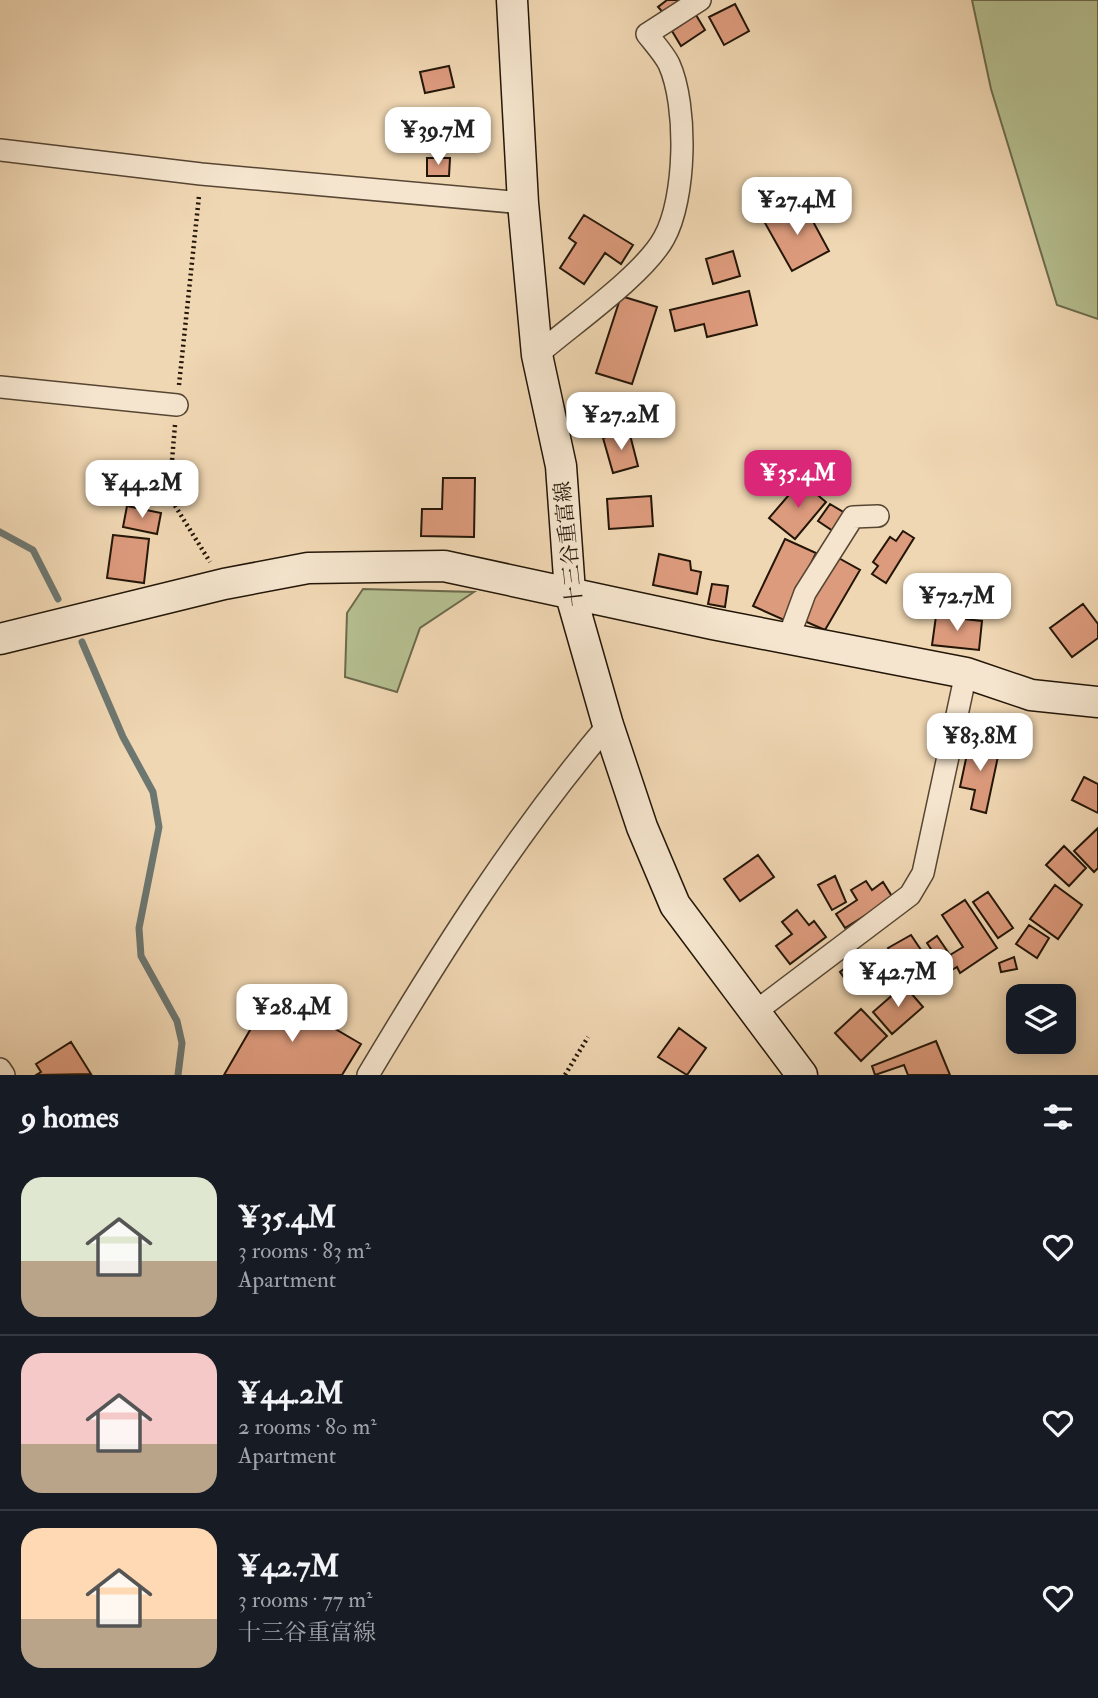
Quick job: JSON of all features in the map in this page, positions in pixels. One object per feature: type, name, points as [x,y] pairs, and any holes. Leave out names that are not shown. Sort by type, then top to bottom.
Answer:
[{"type":"main road","name":"十三谷重富線","points":[[512,0],[523,203],[537,355],[561,466],[570,592],[608,724],[642,827],[675,905],[755,1012],[793,1071]]},
{"type":"main road","points":[[0,639],[224,584],[308,568],[443,566],[788,639],[966,673],[1031,695],[1098,702]]},
{"type":"street","points":[[537,355],[629,278],[664,239],[676,199],[683,150],[680,111],[669,64],[647,34],[700,0]]},
{"type":"street","points":[[0,150],[201,174],[523,203]]},
{"type":"street","points":[[0,387],[177,405]]},
{"type":"street","points":[[788,639],[805,593],[853,517],[878,516]]},
{"type":"street","points":[[755,1012],[910,895],[923,873],[966,673]]},
{"type":"street","points":[[368,1075],[458,924],[563,777],[608,724]]},
{"type":"street","points":[[0,1069],[4,1075]]},
{"type":"path","points":[[565,1075],[588,1037]]},
{"type":"green space","points":[[972,0],[1098,0],[1098,319],[1057,305],[991,89]]},
{"type":"green space","points":[[363,589],[474,592],[420,628],[397,692],[345,677],[347,613]]},
{"type":"building","points":[[667,0],[685,0],[667,17],[658,7]]},
{"type":"building","points":[[735,4],[749,31],[724,45],[709,17]]},
{"type":"building","points":[[696,15],[705,30],[681,46],[672,31]]},
{"type":"building","points":[[449,66],[454,87],[425,93],[420,72]]},
{"type":"building","points":[[441,116],[467,119],[463,152],[436,149]]},
{"type":"building","points":[[427,158],[450,158],[449,176],[427,176]]},
{"type":"building","points":[[803,203],[829,251],[792,271],[765,223]]},
{"type":"building","points":[[584,215],[633,245],[621,264],[605,253],[584,284],[560,268],[576,243],[569,238]]},
{"type":"building","points":[[733,251],[740,276],[713,284],[706,259]]},
{"type":"building","points":[[749,291],[757,325],[707,337],[704,324],[675,331],[670,310]]},
{"type":"building","points":[[621,296],[657,307],[632,384],[596,373]]},
{"type":"building","points":[[618,399],[628,420],[602,432],[592,411]]},
{"type":"building","points":[[629,431],[638,466],[613,473],[603,438]]},
{"type":"building","points":[[443,478],[475,478],[474,537],[421,536],[422,509],[442,509]]},
{"type":"building","points":[[801,481],[826,502],[795,539],[769,518]]},
{"type":"building","points":[[651,496],[653,526],[609,529],[607,499]]},
{"type":"building","points":[[830,504],[845,513],[833,531],[818,521]]},
{"type":"building","points":[[127,506],[161,513],[157,534],[123,527]]},
{"type":"building","points":[[903,531],[914,538],[886,583],[872,574],[878,566],[873,562],[890,537],[896,541]]},
{"type":"building","points":[[113,535],[149,539],[144,583],[107,578]]},
{"type":"building","points":[[785,539],[816,553],[784,620],[753,606]]},
{"type":"building","points":[[659,554],[690,561],[691,570],[701,572],[697,594],[653,585]]},
{"type":"building","points":[[835,556],[860,570],[825,630],[802,620]]},
{"type":"building","points":[[712,584],[728,586],[725,607],[708,604]]},
{"type":"building","points":[[1083,604],[1098,624],[1098,638],[1072,657],[1050,628]]},
{"type":"building","points":[[936,616],[982,621],[979,650],[932,645]]},
{"type":"building","points":[[970,740],[1000,747],[986,813],[971,809],[975,790],[960,787]]},
{"type":"building","points":[[1084,777],[1098,784],[1098,813],[1072,800]]},
{"type":"building","points":[[1098,828],[1098,868],[1094,872],[1074,851]]},
{"type":"building","points":[[1064,846],[1086,868],[1069,886],[1046,865]]},
{"type":"building","points":[[758,855],[774,877],[740,901],[724,879]]},
{"type":"building","points":[[835,876],[846,902],[832,910],[818,885]]},
{"type":"building","points":[[866,881],[872,890],[883,882],[893,898],[845,928],[836,914],[857,900],[851,890]]},
{"type":"building","points":[[1055,885],[1082,905],[1058,939],[1030,919]]},
{"type":"building","points":[[988,892],[1013,928],[998,938],[973,902]]},
{"type":"building","points":[[965,900],[997,948],[960,973],[957,967],[947,973],[927,943],[937,936],[950,955],[963,947],[942,915]]},
{"type":"building","points":[[797,910],[809,925],[814,921],[826,937],[790,964],[776,946],[792,934],[782,922]]},
{"type":"building","points":[[1029,925],[1049,938],[1037,958],[1016,944]]},
{"type":"building","points":[[911,935],[921,950],[898,964],[888,948]]},
{"type":"building","points":[[1014,957],[1017,969],[1001,972],[999,963]]},
{"type":"building","points":[[857,959],[872,980],[855,993],[840,972]]},
{"type":"building","points":[[904,985],[923,1007],[892,1034],[873,1012]]},
{"type":"building","points":[[272,992],[361,1044],[342,1075],[224,1075]]},
{"type":"building","points":[[861,1009],[887,1036],[861,1061],[835,1033]]},
{"type":"building","points":[[679,1028],[706,1048],[687,1075],[658,1057]]},
{"type":"building","points":[[936,1041],[950,1075],[908,1075],[904,1065],[875,1075],[872,1066]]},
{"type":"building","points":[[71,1042],[91,1074],[36,1075],[41,1072],[36,1064]]},
{"type":"waterway","points":[[0,532],[33,550],[58,599]]},
{"type":"waterway","points":[[82,642],[123,737],[153,792],[159,827],[139,928],[141,956],[177,1021],[182,1043],[178,1075]]}]
